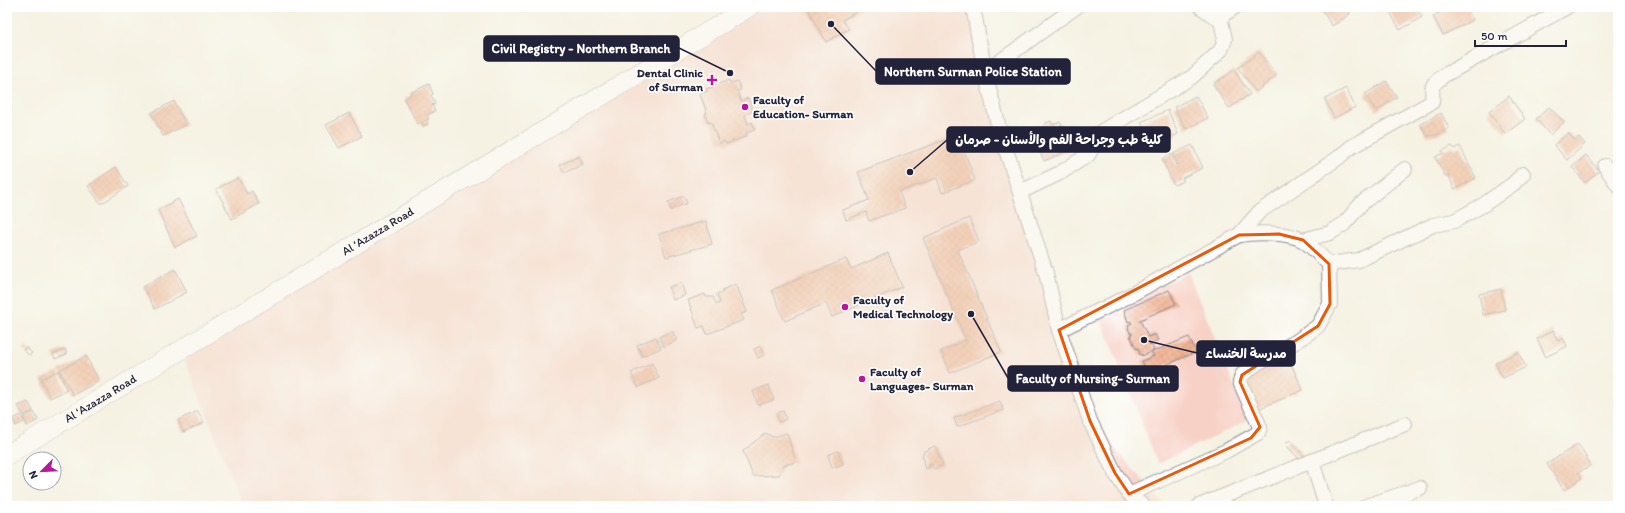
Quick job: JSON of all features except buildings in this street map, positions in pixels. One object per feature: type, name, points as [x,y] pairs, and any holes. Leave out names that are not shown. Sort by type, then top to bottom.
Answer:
[{"type":"street","name":"Al ‘Azazza Road","points":[[7,455],[749,7]]},
{"type":"street","points":[[972,7],[985,72],[999,128],[1046,273],[1059,330],[1090,421],[1115,473],[1129,494],[1143,506]]},
{"type":"street","points":[[985,72],[1076,7]]},
{"type":"street","points":[[1201,7],[1221,21]]},
{"type":"street","points":[[1020,192],[1060,173],[1088,155],[1093,147],[1093,141],[1102,131],[1192,77],[1221,50],[1225,39],[1221,21],[1223,15],[1235,7]]},
{"type":"street","points":[[1059,330],[1127,297],[1239,235],[1259,212],[1338,158],[1351,147],[1432,102],[1431,93],[1433,84],[1443,76],[1567,7]]},
{"type":"street","points":[[1605,166],[1618,185]]},
{"type":"street","points":[[1303,240],[1330,232],[1344,224],[1361,204],[1405,169]]},
{"type":"street","points":[[1329,264],[1358,260],[1433,225],[1454,221],[1483,205],[1513,184],[1523,174]]},
{"type":"street","points":[[1129,494],[1226,452],[1258,433],[1260,427],[1240,382],[1242,375],[1256,364],[1297,341],[1318,326],[1330,304],[1329,264],[1303,240],[1279,234],[1253,233],[1239,235]]},
{"type":"street","points":[[1199,506],[1405,424]]},
{"type":"street","points":[[1312,461],[1326,506]]},
{"type":"street","points":[[1366,506],[1420,488]]},
{"type":"highlighted area","points":[[1279,234],[1303,240],[1329,264],[1330,304],[1318,326],[1242,375],[1240,382],[1260,427],[1251,438],[1129,494],[1115,473],[1090,421],[1059,330],[1239,235]]},
{"type":"shaded area","points":[[749,7],[966,7],[1090,421],[1166,506],[243,506],[181,350]]},
{"type":"shaded area","points":[[1188,272],[1248,420],[1158,464],[1101,319]]},
{"type":"place","name":"Northern Surman Police Station","points":[[831,24]]},
{"type":"place","name":"Civil Registry - Northern Branch","points":[[730,73]]},
{"type":"place","name":"Dental Clinic of Surman","points":[[712,80]]},
{"type":"place","name":"Faculty of Education- Surman","points":[[745,107]]},
{"type":"place","name":"كلية طب وجراحة الفم والأسنان - صرمان","points":[[910,172]]},
{"type":"place","name":"Faculty of Medical Technology","points":[[845,307]]},
{"type":"place","name":"Faculty of Nursing- Surman","points":[[971,314]]},
{"type":"place","name":"مدرسة الخنساء","points":[[1144,340]]},
{"type":"place","name":"Faculty of Languages- Surman","points":[[862,379]]}]
